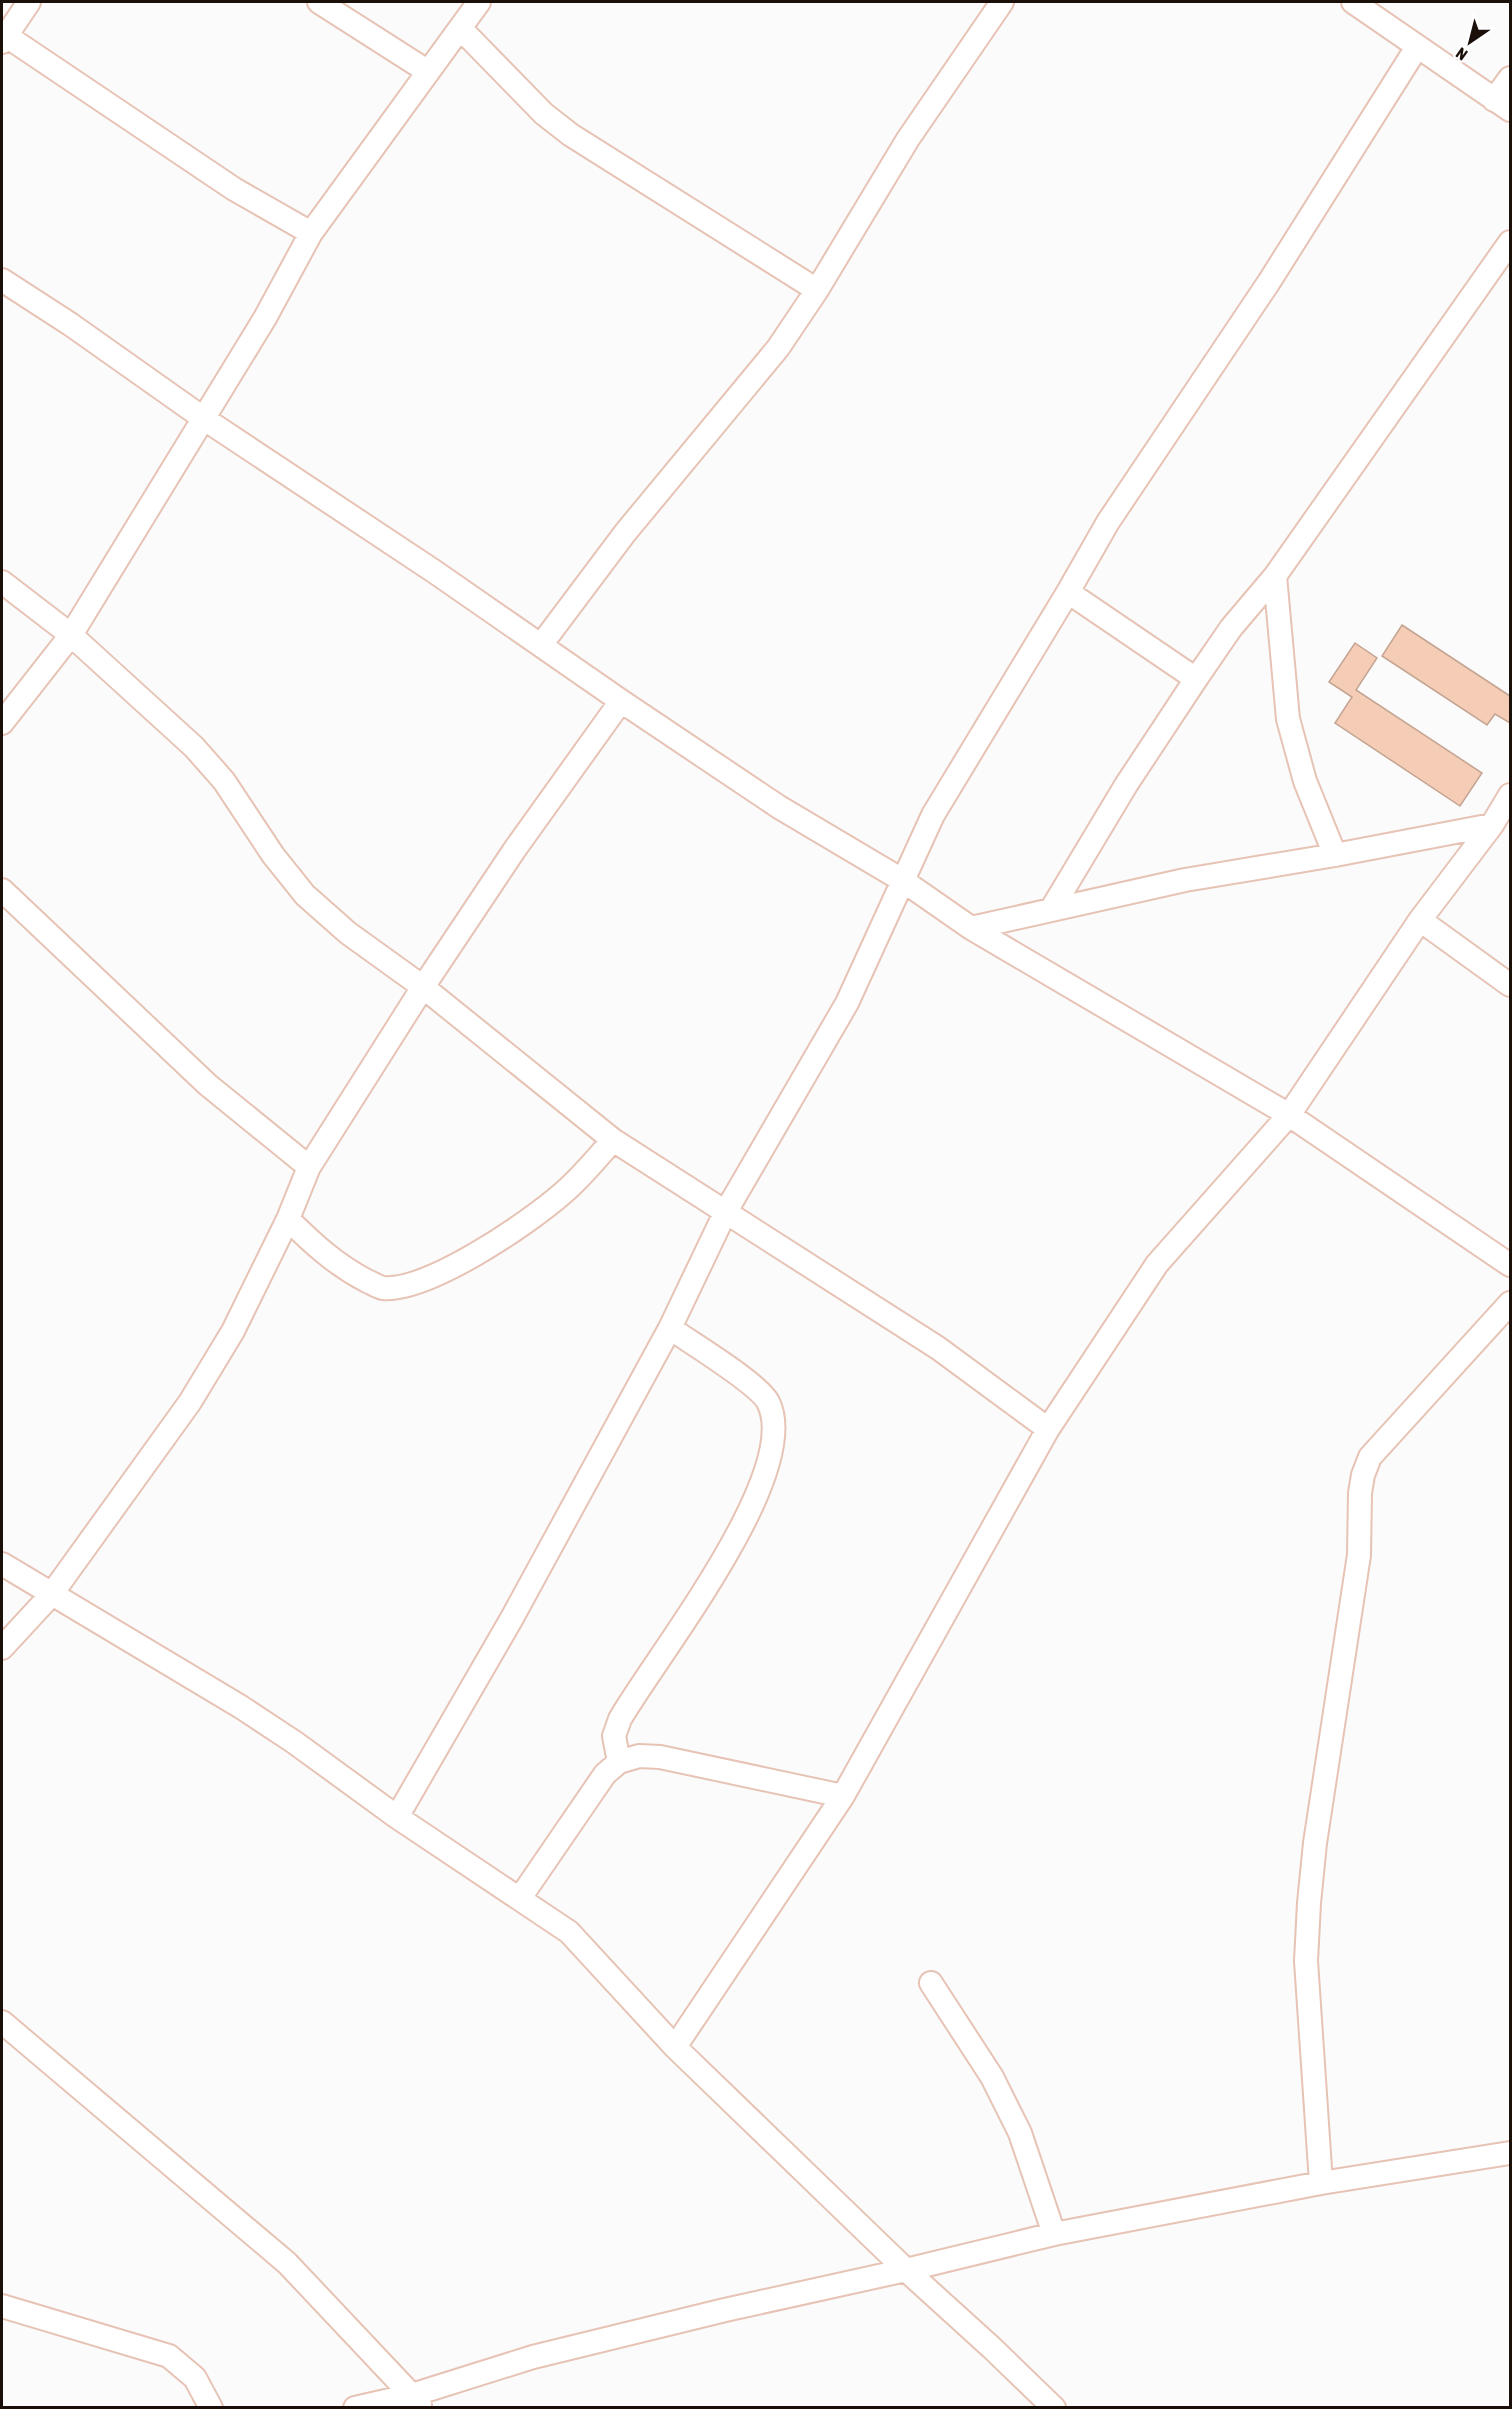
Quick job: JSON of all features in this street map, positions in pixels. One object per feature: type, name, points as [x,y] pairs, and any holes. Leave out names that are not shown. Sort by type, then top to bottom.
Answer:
[{"type":"street","points":[[29,2],[3,37],[234,189],[311,233]]},
{"type":"street","points":[[319,2],[427,71]]},
{"type":"street","points":[[2,723],[71,634],[265,318],[311,233],[479,2]]},
{"type":"street","points":[[541,645],[625,533],[778,348],[817,290],[908,139],[1002,2]]},
{"type":"street","points":[[1353,2],[1502,105],[1510,78]]},
{"type":"street","points":[[460,28],[544,114],[571,135],[817,290]]},
{"type":"street","points":[[397,1817],[512,1618],[670,1328],[724,1213],[847,1003],[933,815],[1108,522],[1269,282],[1417,47]]},
{"type":"street","points":[[1051,910],[1126,785],[1231,628],[1275,576],[1510,242]]},
{"type":"street","points":[[2,280],[779,807],[902,880],[971,928],[1289,1115],[1510,1265]]},
{"type":"street","points":[[1275,576],[1288,719],[1305,781],[1335,855]]},
{"type":"street","points":[[2,582],[71,634],[194,747],[224,781],[273,855],[305,896],[348,933],[423,987],[613,1140],[938,1348],[1048,1429]]},
{"type":"street","points":[[1068,592],[1196,679]]},
{"type":"street","points":[[2,1648],[51,1595],[190,1402],[233,1331],[288,1220],[309,1167],[423,987],[515,849],[621,701]]},
{"type":"street","points":[[675,2046],[843,1796],[1048,1429],[1157,1264],[1289,1115],[1420,920],[1492,825],[1510,795]]},
{"type":"street","points":[[971,928],[1185,880],[1335,855],[1492,825]]},
{"type":"street","points":[[2,890],[208,1085],[309,1167]]},
{"type":"street","points":[[1420,920],[1510,985]]},
{"type":"street","points":[[288,1220],[322,1253],[352,1273],[382,1288],[411,1285],[463,1260],[510,1232],[563,1193],[613,1140]]},
{"type":"street","points":[[1321,2183],[1306,1961],[1309,1903],[1317,1832],[1358,1565],[1363,1475],[1370,1457],[1510,1304]]},
{"type":"street","points":[[619,1762],[614,1736],[620,1719],[717,1570],[754,1502],[768,1466],[773,1443],[774,1420],[768,1400],[752,1384],[670,1328]]},
{"type":"street","points":[[2,1564],[241,1707],[294,1742],[397,1817],[569,1932],[675,2046],[906,2270],[1054,2408]]},
{"type":"street","points":[[520,1898],[605,1774],[619,1762],[639,1756],[660,1757],[843,1796]]},
{"type":"street","points":[[931,1983],[992,2077],[1020,2133],[1054,2234]]},
{"type":"street","points":[[2,2022],[287,2263],[418,2401]]},
{"type":"street","points":[[355,2408],[418,2401],[533,2357],[1054,2234],[1321,2183],[1510,2153]]},
{"type":"street","points":[[2,2306],[169,2356],[195,2378],[211,2408]]},
{"type":"building","points":[[1402,625],[1510,696],[1510,723],[1495,714],[1487,725],[1382,656]]},
{"type":"building","points":[[1355,643],[1377,658],[1356,690],[1482,773],[1460,806],[1335,723],[1352,697],[1329,682]]}]
